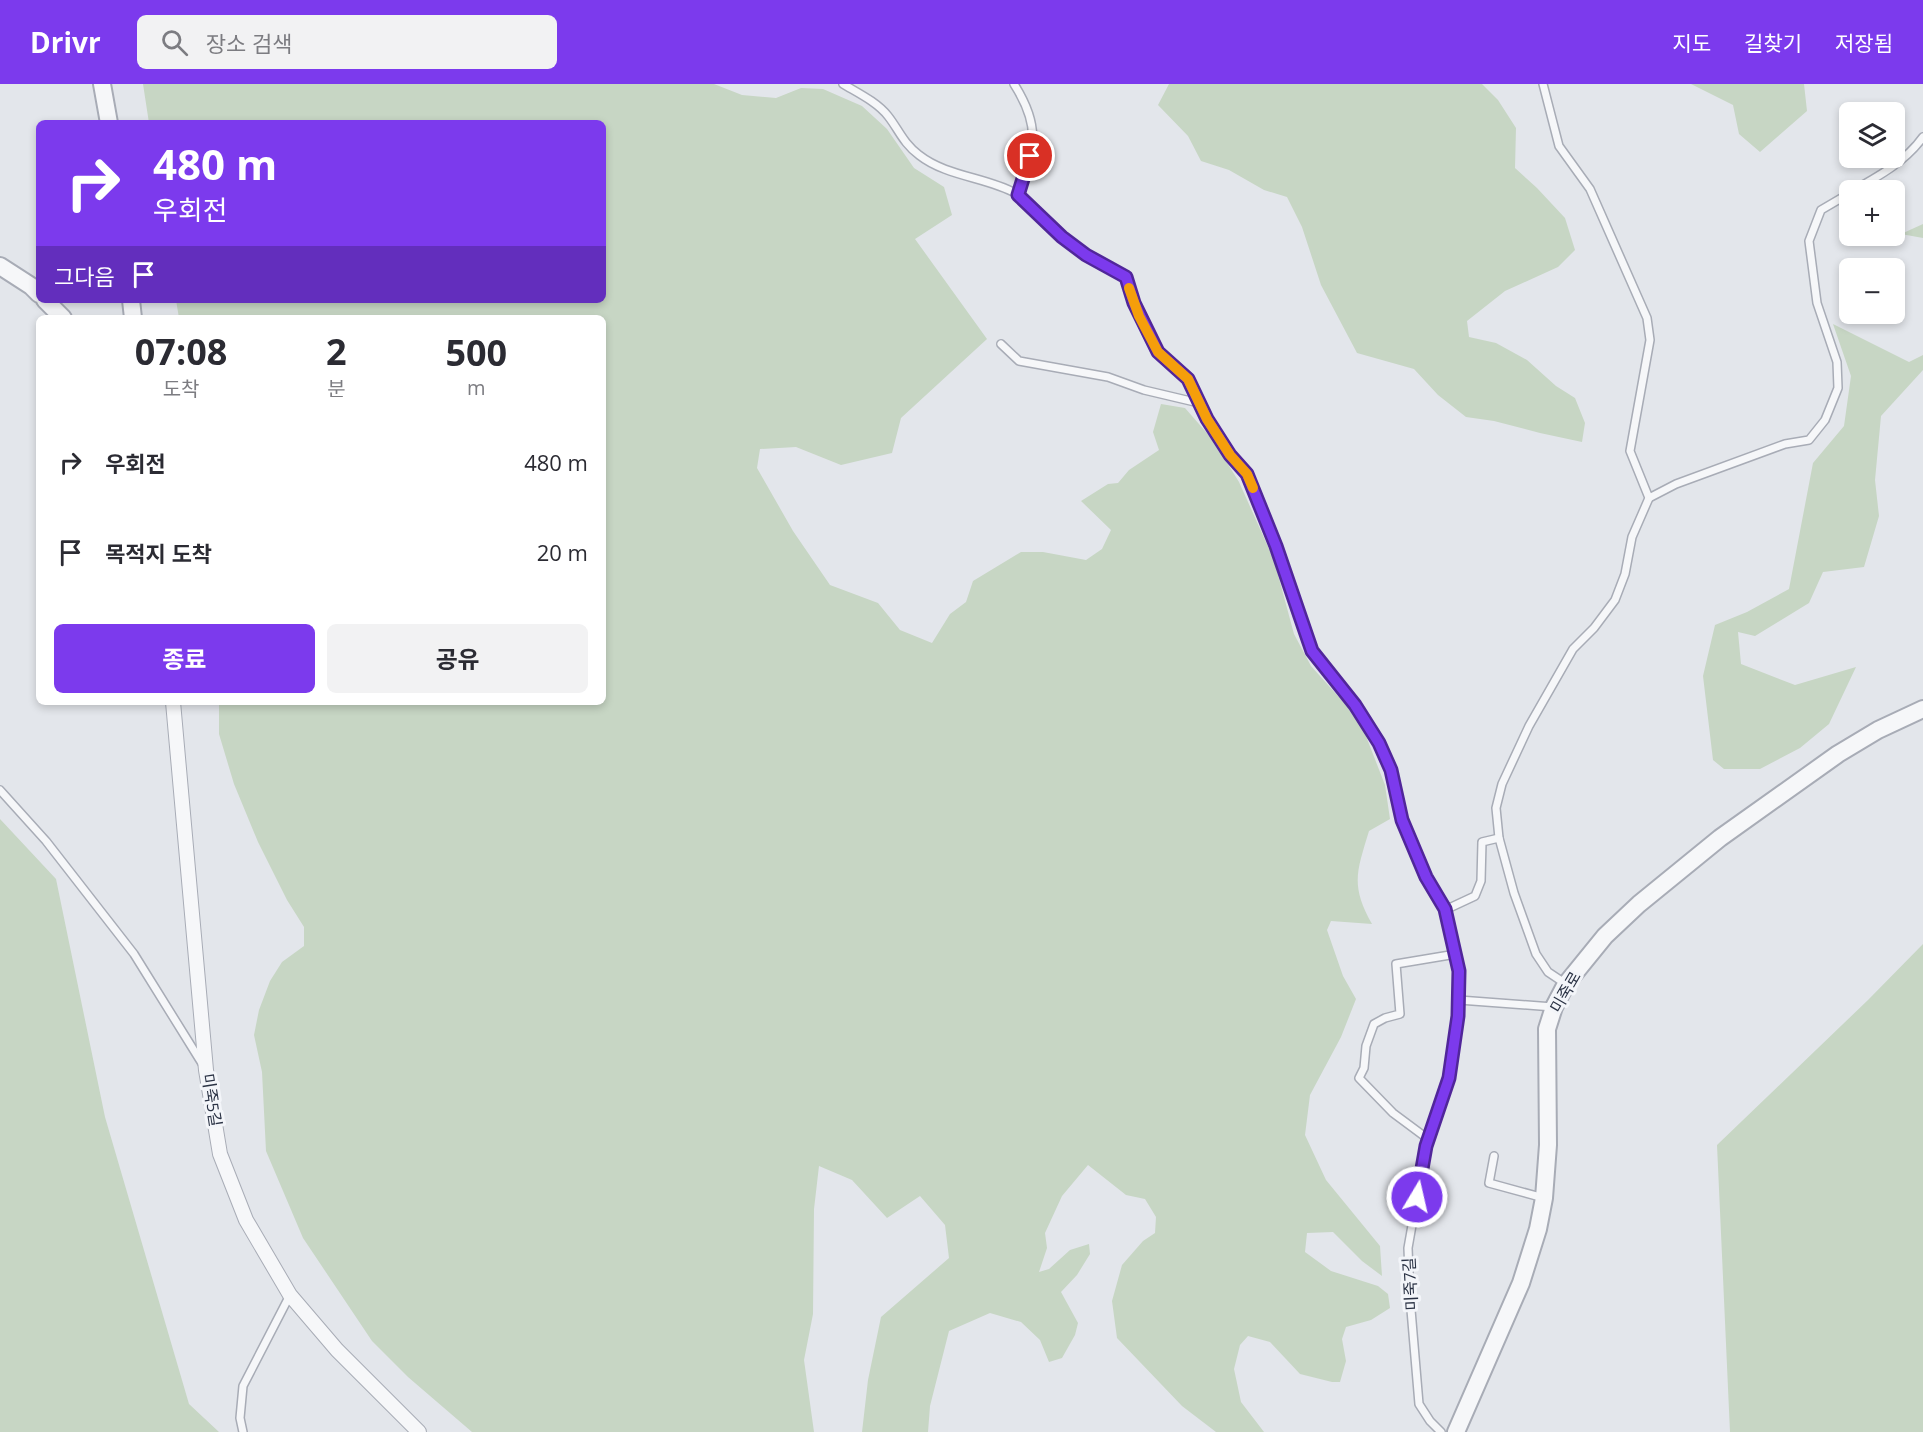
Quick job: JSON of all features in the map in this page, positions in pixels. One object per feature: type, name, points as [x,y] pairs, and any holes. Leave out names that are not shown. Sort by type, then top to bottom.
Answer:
[{"type":"street","points":[[102,84],[108,120]]},
{"type":"street","points":[[0,266],[36,291]]},
{"type":"street","points":[[48,303],[60,315]]},
{"type":"street","name":"미죽5길","points":[[173,705],[206,1070],[220,1154],[246,1220],[290,1295],[337,1350],[418,1432]]},
{"type":"street","name":"미죽로","points":[[1456,1432],[1521,1283],[1538,1228],[1544,1198],[1548,1144],[1547,1029],[1554,1007],[1566,984],[1605,936],[1639,904],[1720,838],[1838,754],[1878,730],[1923,709]]},
{"type":"lane","name":"미죽7길","points":[[843,84],[878,106],[888,116],[903,141],[920,156],[940,167],[987,181],[1018,195],[1062,237],[1086,255],[1126,277],[1137,312],[1158,352],[1188,379],[1199,403],[1230,455],[1247,474],[1276,546],[1312,651],[1355,705],[1379,743],[1391,770],[1402,820],[1426,877],[1445,909],[1459,971],[1459,1000],[1449,1078],[1428,1139],[1408,1248],[1419,1404],[1430,1421],[1441,1432]]},
{"type":"lane","points":[[1014,84],[1024,101],[1032,123],[1033,143],[1028,168],[1018,195]]},
{"type":"lane","points":[[1542,84],[1559,146],[1590,189],[1650,329],[1645,378],[1630,451],[1649,498]]},
{"type":"lane","points":[[1871,180],[1915,149],[1923,137]]},
{"type":"lane","points":[[1566,984],[1548,972],[1536,954],[1514,893],[1499,838],[1496,807],[1502,784],[1529,726],[1573,649],[1594,628],[1615,600],[1625,574],[1632,537],[1649,498],[1676,484],[1785,444],[1809,440],[1825,420],[1838,388],[1837,362],[1817,303],[1809,241],[1821,210],[1839,199]]},
{"type":"lane","points":[[1001,344],[1019,361],[1108,377],[1144,390],[1199,403]]},
{"type":"lane","points":[[0,790],[46,840],[134,954],[206,1070]]},
{"type":"lane","points":[[1445,909],[1475,896],[1481,881],[1482,842],[1499,838]]},
{"type":"lane","points":[[1428,1139],[1393,1113],[1359,1078],[1364,1068],[1366,1047],[1374,1024],[1384,1018],[1400,1014],[1396,964],[1456,954]]},
{"type":"lane","points":[[1459,1000],[1554,1007]]},
{"type":"lane","points":[[1494,1156],[1490,1183],[1544,1198]]},
{"type":"lane","points":[[243,1432],[240,1418],[243,1386],[290,1295]]},
{"type":"green space","points":[[143,84],[714,84],[742,95],[776,98],[801,88],[823,89],[862,106],[887,129],[914,168],[944,187],[952,215],[915,239],[987,339],[901,418],[892,453],[841,465],[796,447],[760,449],[757,468],[793,531],[830,585],[878,603],[900,630],[932,643],[950,614],[966,602],[973,581],[1021,552],[1043,552],[1086,560],[1102,549],[1111,530],[1081,501],[1108,484],[1118,483],[1129,470],[1159,450],[1153,432],[1161,404],[1185,408],[1213,440],[1239,482],[1274,560],[1294,634],[1311,666],[1346,705],[1364,731],[1385,785],[1390,819],[1369,831],[1361,857],[1358,878],[1361,899],[1372,924],[1331,921],[1327,930],[1343,976],[1356,999],[1341,1037],[1310,1095],[1305,1135],[1326,1180],[1380,1246],[1382,1276],[1362,1261],[1333,1232],[1307,1233],[1305,1252],[1331,1271],[1378,1286],[1388,1294],[1390,1308],[1371,1320],[1346,1327],[1342,1339],[1346,1361],[1340,1382],[1300,1374],[1270,1342],[1248,1336],[1240,1345],[1234,1369],[1241,1402],[1264,1432],[1216,1432],[1182,1406],[1117,1338],[1112,1301],[1122,1265],[1143,1241],[1155,1233],[1156,1217],[1145,1199],[1126,1195],[1088,1165],[1062,1196],[1045,1233],[1047,1248],[1039,1272],[1049,1269],[1070,1250],[1089,1244],[1090,1254],[1077,1275],[1061,1292],[1078,1323],[1075,1335],[1062,1358],[1049,1362],[1040,1340],[1021,1322],[990,1313],[949,1331],[930,1406],[928,1432],[862,1432],[868,1380],[881,1317],[949,1258],[945,1225],[920,1196],[887,1218],[852,1180],[819,1166],[814,1209],[813,1314],[804,1360],[814,1432],[472,1432],[408,1377],[372,1341],[303,1238],[266,1151],[262,1072],[254,1035],[259,1010],[270,981],[282,962],[304,946],[304,927],[287,900],[258,842],[234,784],[219,734],[219,705],[606,705],[606,315],[178,315],[176,303],[606,303],[606,120],[149,120]]},
{"type":"green space","points":[[1169,84],[1482,84],[1498,100],[1516,128],[1515,168],[1565,218],[1575,250],[1558,267],[1505,291],[1467,321],[1469,337],[1496,343],[1527,360],[1556,386],[1575,398],[1585,423],[1582,442],[1494,421],[1466,417],[1438,395],[1414,369],[1357,353],[1321,285],[1302,227],[1287,197],[1264,190],[1229,170],[1201,161],[1188,136],[1158,105]]},
{"type":"green space","points":[[1691,84],[1804,84],[1807,111],[1760,152],[1739,134],[1733,105]]},
{"type":"green space","points":[[1923,224],[1923,238],[1905,235],[1905,232]]},
{"type":"green space","points":[[1833,324],[1909,362],[1923,355],[1923,370],[1881,416],[1875,480],[1879,516],[1864,567],[1823,572],[1809,603],[1755,636],[1738,632],[1741,664],[1795,685],[1856,667],[1829,724],[1800,748],[1760,769],[1724,769],[1713,760],[1703,676],[1715,625],[1747,612],[1789,589],[1813,463],[1844,426],[1851,376]]},
{"type":"green space","points":[[0,819],[56,879],[105,1117],[189,1404],[219,1432],[0,1432]]},
{"type":"green space","points":[[1923,944],[1923,1432],[1730,1432],[1717,1145]]},
{"type":"slow traffic","points":[[1129,288],[1139,316],[1158,352],[1188,379],[1207,419],[1230,455],[1247,474],[1253,488]]},
{"type":"route","points":[[1030,156],[1018,195],[1062,237],[1086,255],[1126,277],[1134,303],[1158,352],[1188,379],[1207,419],[1230,455],[1247,474],[1276,546],[1312,651],[1355,705],[1379,743],[1391,770],[1402,820],[1426,877],[1445,909],[1459,971],[1458,1016],[1449,1078],[1426,1146],[1417,1197]]}]
